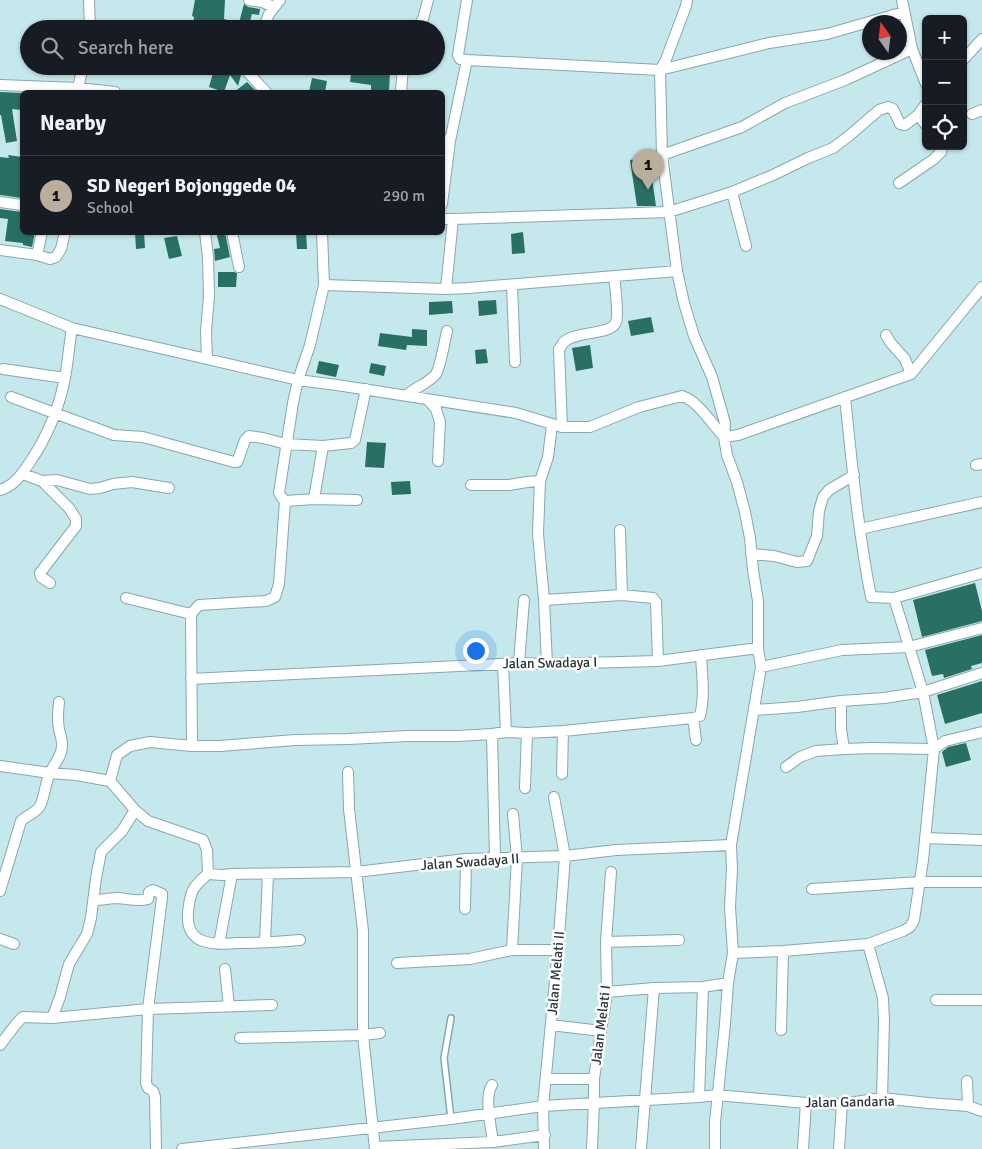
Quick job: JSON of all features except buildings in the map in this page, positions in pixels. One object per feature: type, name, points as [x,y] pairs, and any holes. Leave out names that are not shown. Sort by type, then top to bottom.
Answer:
[{"type":"street","points":[[88,0],[89,20]]},
{"type":"street","points":[[249,0],[277,3],[267,20]]},
{"type":"street","points":[[422,20],[428,0]]},
{"type":"street","points":[[467,0],[458,54],[460,59],[660,70],[769,43],[826,34],[904,12]]},
{"type":"street","points":[[687,0],[666,62],[660,70],[662,154],[677,271],[684,303],[694,336],[712,377],[725,422],[724,437],[727,455],[745,512],[758,601],[758,648],[761,666],[731,845],[730,907],[733,953],[728,983],[714,1122],[715,1149]]},
{"type":"street","points":[[902,0],[912,49],[922,74]]},
{"type":"street","points":[[967,56],[982,39]]},
{"type":"street","points":[[662,154],[742,127],[785,104],[845,80],[912,49]]},
{"type":"street","points":[[445,156],[446,140],[467,60]]},
{"type":"street","points":[[78,88],[81,75]]},
{"type":"street","points":[[251,75],[264,90]]},
{"type":"street","points":[[401,90],[402,75]]},
{"type":"street","points":[[0,86],[96,90]]},
{"type":"street","points":[[446,289],[448,219],[669,212],[732,192],[773,176],[808,158],[833,148],[850,136],[879,110],[888,107],[893,109],[900,124],[905,125],[918,115],[925,105]]},
{"type":"street","points":[[918,115],[922,120]]},
{"type":"street","points":[[899,183],[934,159],[941,150]]},
{"type":"street","points":[[732,192],[746,246]]},
{"type":"street","points":[[0,202],[20,205]]},
{"type":"street","points":[[37,255],[41,235]]},
{"type":"street","points":[[0,250],[37,255],[50,259],[56,257],[62,250],[64,235]]},
{"type":"street","points":[[205,235],[209,296],[206,330],[207,359]]},
{"type":"street","points":[[233,235],[239,267]]},
{"type":"street","points":[[192,746],[191,614],[199,605],[266,601],[275,597],[279,584],[285,501],[279,492],[292,403],[310,345],[324,285],[322,235]]},
{"type":"street","points":[[324,285],[446,289],[677,271]]},
{"type":"street","points":[[548,664],[538,534],[540,481],[557,426],[559,349],[572,337],[611,329],[616,323],[614,276]]},
{"type":"street","points":[[512,285],[515,362]]},
{"type":"street","points":[[724,437],[738,434],[911,374],[982,287]]},
{"type":"street","points":[[0,299],[72,328],[298,380],[516,413],[557,426],[590,427],[639,407],[682,396],[695,404],[724,437]]},
{"type":"street","points":[[0,490],[9,488],[23,474],[39,449],[55,414],[65,378],[72,328]]},
{"type":"street","points":[[406,396],[425,384],[437,373],[447,331]]},
{"type":"street","points":[[886,335],[905,359],[911,374]]},
{"type":"street","points":[[3,369],[65,378]]},
{"type":"street","points":[[11,397],[114,435],[143,437],[237,462],[245,440],[249,436],[286,444],[323,446],[348,444],[355,440],[366,389]]},
{"type":"street","points":[[845,397],[860,529],[871,597],[894,598],[981,576]]},
{"type":"street","points":[[428,400],[436,409],[440,422],[438,461]]},
{"type":"street","points":[[314,499],[323,446]]},
{"type":"street","points":[[23,474],[42,481],[57,480],[90,489],[132,482],[169,488]]},
{"type":"street","points":[[751,554],[774,556],[797,562],[807,560],[817,536],[819,511],[823,497],[829,490],[854,475]]},
{"type":"street","points":[[42,481],[76,519],[76,526],[40,573],[41,577],[50,583]]},
{"type":"street","points":[[471,485],[509,486],[540,481]]},
{"type":"street","points":[[285,501],[314,499],[357,500]]},
{"type":"street","points":[[860,529],[982,502]]},
{"type":"street","points":[[620,530],[622,595]]},
{"type":"street","points":[[544,600],[622,595],[653,598],[656,602],[658,661]]},
{"type":"street","points":[[126,598],[191,614]]},
{"type":"street","points":[[733,953],[868,944],[904,931],[910,927],[914,920],[920,882],[934,749],[923,692],[894,598]]},
{"type":"street","points":[[519,663],[524,600]]},
{"type":"street","points":[[761,666],[842,650],[910,647],[982,628]]},
{"type":"street","name":"Jalan Swadaya I","points":[[191,679],[519,663],[658,661],[758,648]]},
{"type":"street","points":[[110,781],[117,755],[130,746],[150,742],[192,746],[220,746],[295,740],[458,736],[506,732],[528,733],[693,718],[700,716],[702,708],[701,655]]},
{"type":"street","points":[[503,664],[506,732]]},
{"type":"street","points":[[755,710],[884,698],[923,692],[982,673]]},
{"type":"street","points":[[841,701],[841,729],[844,750]]},
{"type":"street","points":[[0,891],[21,821],[39,807],[50,773],[62,748],[58,727],[58,702]]},
{"type":"street","points":[[693,718],[696,740]]},
{"type":"street","points":[[562,774],[563,731]]},
{"type":"street","points":[[786,767],[800,757],[816,751],[872,748],[934,749],[945,741],[982,732]]},
{"type":"street","points":[[525,788],[528,733]]},
{"type":"street","points":[[492,734],[495,858]]},
{"type":"street","points":[[0,766],[50,773],[76,774],[110,781],[135,810],[148,821],[203,840],[207,850],[208,874],[196,884],[190,894],[188,922],[189,929],[203,941],[219,944],[300,940]]},
{"type":"street","points":[[348,772],[349,809],[363,931],[364,1035],[374,1148],[493,1142],[545,1135]]},
{"type":"street","name":"Jalan Melati II","points":[[544,1149],[543,1106],[565,856],[554,797]]},
{"type":"street","points":[[52,1018],[69,964],[87,934],[101,852],[122,832],[135,810]]},
{"type":"street","points":[[512,950],[517,858],[513,814]]},
{"type":"street","points":[[925,838],[982,840]]},
{"type":"street","name":"Jalan Swadaya II","points":[[208,874],[356,872],[466,859],[565,856],[616,850],[731,845]]},
{"type":"street","points":[[465,909],[466,859]]},
{"type":"street","name":"Jalan Melati I","points":[[592,1149],[594,1079],[607,992],[606,942],[611,872]]},
{"type":"street","points":[[219,944],[232,874]]},
{"type":"street","points":[[264,942],[268,874]]},
{"type":"street","points":[[812,889],[920,882],[982,882]]},
{"type":"street","points":[[94,900],[119,898],[143,900],[148,898],[152,890],[162,894],[148,1009],[146,1083],[148,1088],[153,1091],[155,1097],[156,1149]]},
{"type":"street","points":[[0,938],[14,944]]},
{"type":"street","points":[[606,942],[679,940]]},
{"type":"street","points":[[868,944],[883,998],[882,1098]]},
{"type":"street","points":[[397,963],[470,959],[512,950],[558,950]]},
{"type":"street","points":[[781,1030],[783,951]]},
{"type":"street","points":[[225,969],[229,1006]]},
{"type":"street","points":[[607,992],[654,988],[703,987],[728,983]]},
{"type":"street","points":[[698,1098],[703,987]]},
{"type":"street","points":[[642,1149],[654,988]]},
{"type":"street","points":[[936,1000],[982,1000]]},
{"type":"street","points":[[0,1044],[10,1034],[20,1019],[28,1016],[52,1018],[148,1009],[272,1005]]},
{"type":"street","points":[[551,1025],[601,1031]]},
{"type":"street","points":[[240,1038],[380,1033]]},
{"type":"street","points":[[546,1080],[594,1079]]},
{"type":"street","points":[[967,1082],[968,1106]]},
{"type":"street","points":[[492,1085],[488,1090],[493,1142]]},
{"type":"street","name":"Jalan Gandaria","points":[[182,1149],[451,1120],[543,1106],[698,1098],[717,1095],[806,1103],[842,1104],[882,1098],[968,1106],[982,1111]]},
{"type":"street","points":[[803,1149],[806,1103]]},
{"type":"street","points":[[839,1149],[842,1104]]},
{"type":"lane","points":[[451,1018],[444,1058],[451,1120]]},
{"type":"place","name":"SD Negeri Bojonggede 04","points":[[648,190]]}]
